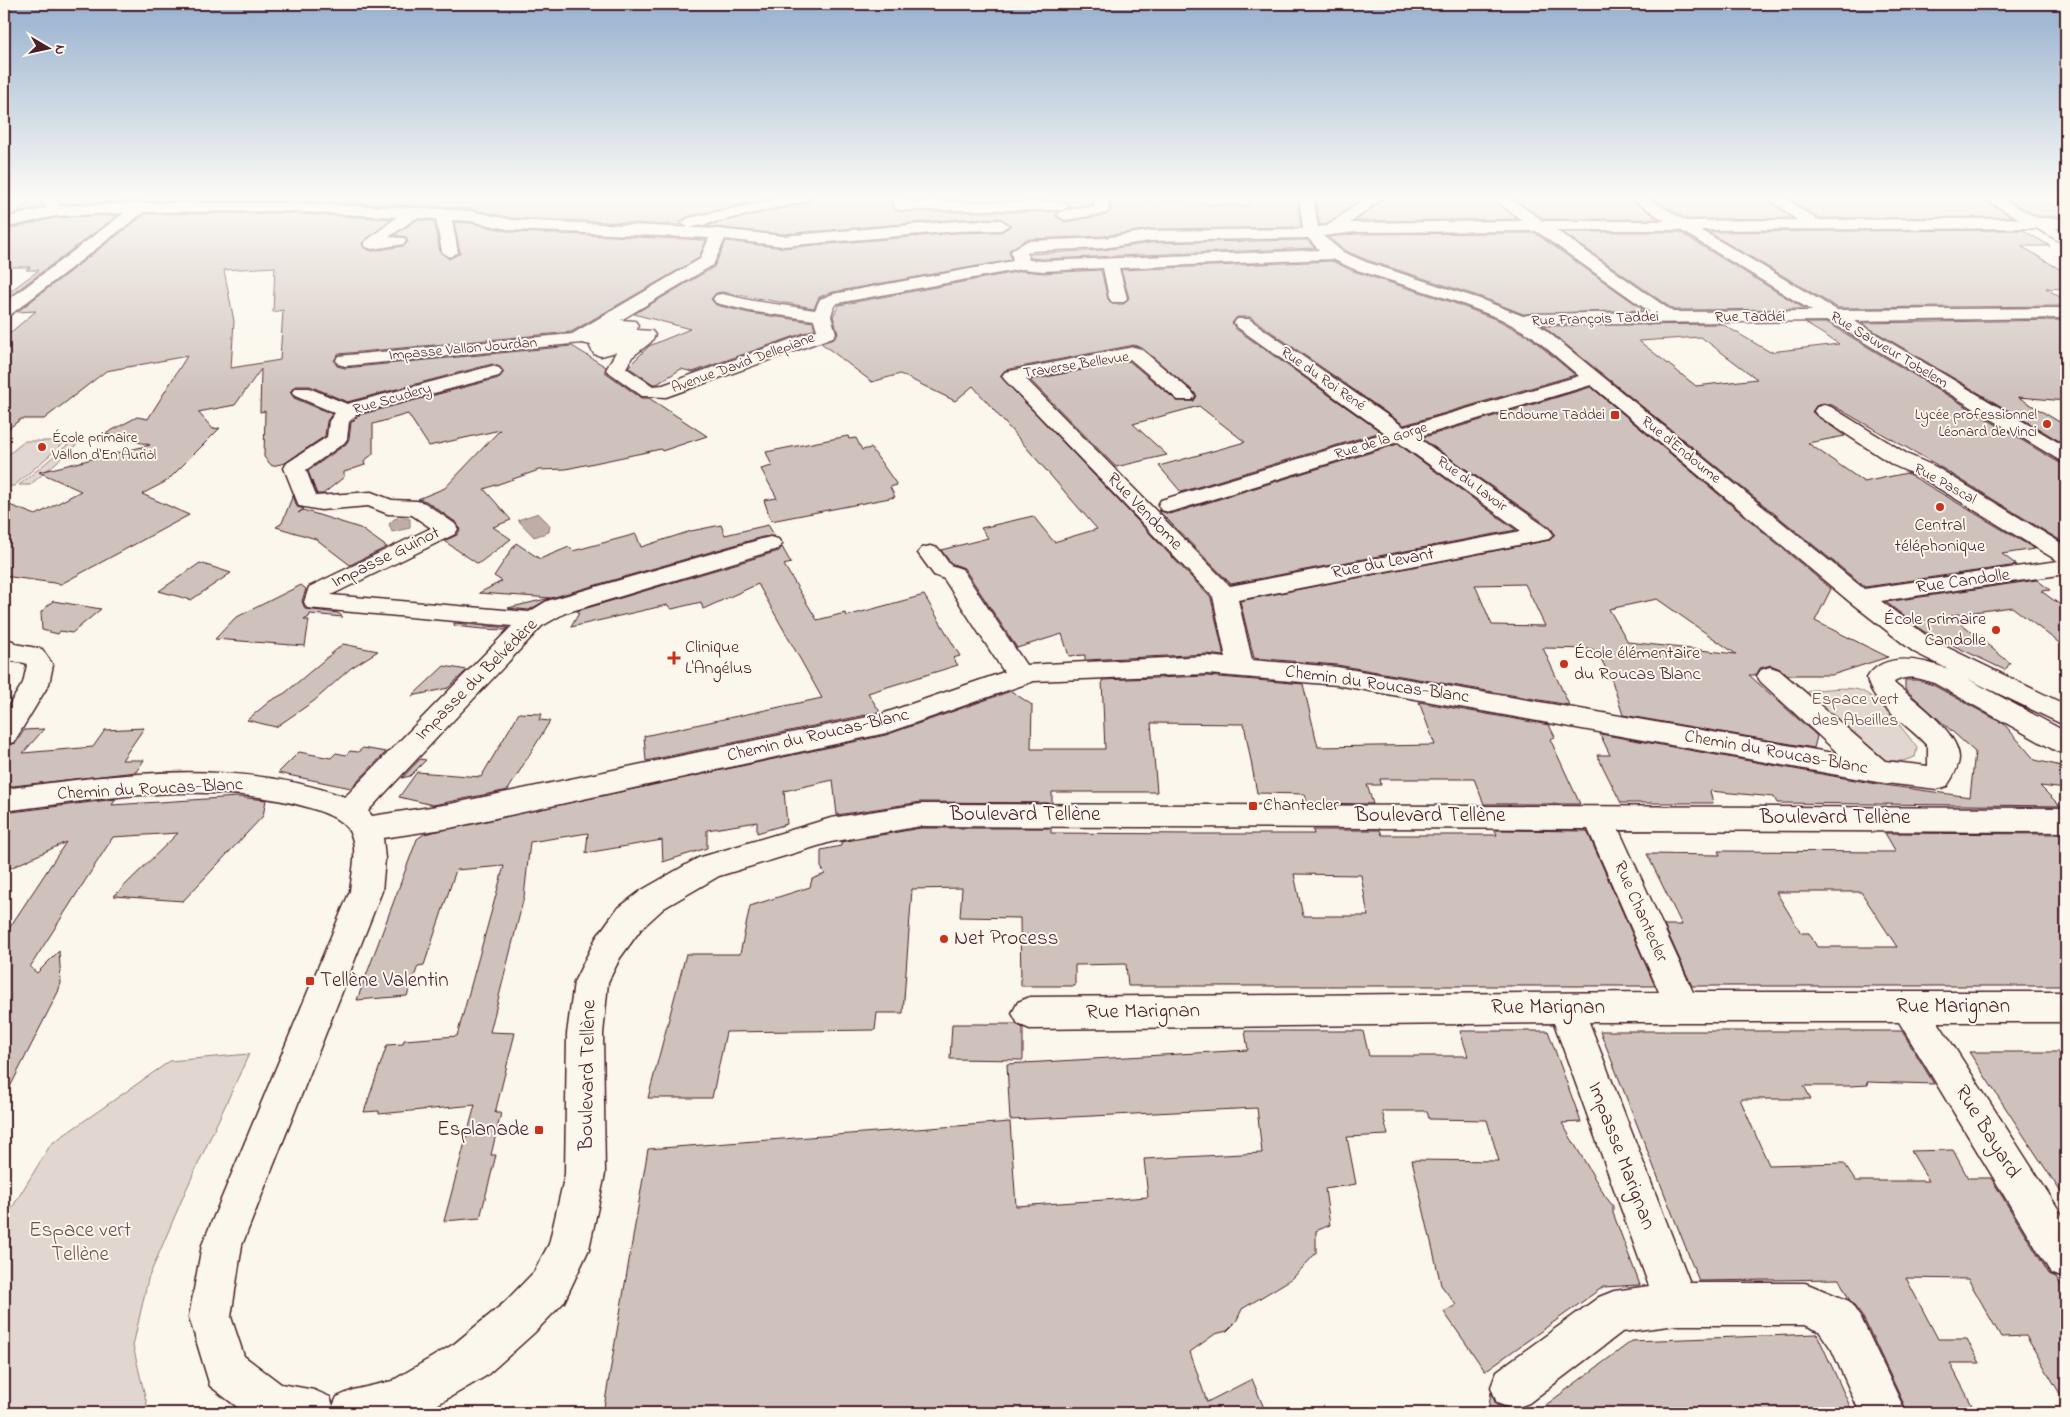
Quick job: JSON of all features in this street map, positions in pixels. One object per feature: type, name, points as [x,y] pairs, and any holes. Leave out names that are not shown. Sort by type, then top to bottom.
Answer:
[{"type":"street","points":[[4,311],[68,263]]},
{"type":"street","points":[[580,337],[684,278],[705,263]]},
{"type":"street","name":"Avenue David Dellepiane","points":[[580,337],[593,340],[619,326],[629,325],[629,328],[599,347],[601,350],[607,350],[633,336],[646,335],[645,338],[624,354],[616,370],[649,392],[666,391],[827,333],[822,316],[826,303],[833,300],[991,263]]},
{"type":"street","points":[[1037,263],[1043,266],[1130,263]]},
{"type":"street","name":"Rue d'Endoume","points":[[1355,263],[1479,304],[1522,322],[1538,332],[1859,596],[1923,646],[2066,716]]},
{"type":"street","points":[[1592,263],[1668,317]]},
{"type":"street","name":"Rue Sauveur Tobelem","points":[[1745,263],[2066,456]]},
{"type":"street","points":[[1110,264],[1118,298]]},
{"type":"street","points":[[722,299],[745,303],[749,306],[822,316]]},
{"type":"street","name":"Rue Taddéi","points":[[1668,317],[2066,313]]},
{"type":"street","name":"Rue François Taddei","points":[[1522,322],[1533,319],[1668,317]]},
{"type":"street","name":"Rue du Roi René","points":[[1243,323],[1403,435]]},
{"type":"street","name":"Impasse Vallon Jourdan","points":[[345,360],[580,337]]},
{"type":"street","points":[[408,360],[463,351],[476,346]]},
{"type":"street","name":"Traverse Bellevue","points":[[1012,376],[1134,353],[1186,396]]},
{"type":"street","name":"Rue Scudery","points":[[307,501],[295,468],[337,439],[339,420],[347,411],[492,372]]},
{"type":"street","name":"Rue Vendome","points":[[1012,376],[1225,595]]},
{"type":"street","name":"Rue de la Gorge","points":[[1169,505],[1576,382],[1594,379]]},
{"type":"street","points":[[302,392],[347,411]]},
{"type":"street","name":"Rue Pascal","points":[[1824,411],[1901,460],[1928,472],[2066,556]]},
{"type":"street","name":"Rue du Lavoir","points":[[1403,435],[1541,534]]},
{"type":"street","name":"Impasse Guinot","points":[[307,501],[320,503],[370,499],[388,507],[417,508],[447,529],[318,592],[316,602],[534,620]]},
{"type":"street","name":"Rue du Levant","points":[[1225,595],[1541,534]]},
{"type":"street","name":"Impasse du Belvédère","points":[[357,820],[534,620],[565,604],[770,544]]},
{"type":"street","points":[[930,553],[942,570],[953,574],[1019,675]]},
{"type":"street","name":"Rue Candolle","points":[[1859,596],[2066,567]]},
{"type":"street","points":[[1225,595],[1242,668]]},
{"type":"street","points":[[4,647],[7,652],[32,655],[40,666],[36,684],[4,735]]},
{"type":"street","name":"Chemin du Roucas-Blanc","points":[[4,800],[128,788],[244,783],[308,795],[357,820],[459,814],[886,723],[1032,672],[1207,665],[1337,676],[1876,771],[1937,778],[1944,768],[1943,748],[1934,734],[1882,688],[1880,678],[1897,669],[1913,668],[1943,677],[2066,744]]},
{"type":"street","name":"Chemin du Roucas-Blanc","points":[[1770,676],[1876,771]]},
{"type":"street","name":"Boulevard Tellène","points":[[353,1413],[400,1402],[470,1360],[519,1318],[549,1287],[568,1249],[585,1174],[585,1034],[591,982],[608,948],[629,919],[653,899],[709,867],[831,830],[921,815],[2066,820]]},
{"type":"street","name":"Rue Chantecler","points":[[1598,817],[1683,1007]]},
{"type":"street","points":[[314,1413],[271,1406],[226,1370],[210,1317],[222,1245],[366,891],[370,857],[357,820]]},
{"type":"street","name":"Rue Bayard","points":[[1908,1006],[2066,1258]]},
{"type":"street","name":"Rue Marignan","points":[[1030,1013],[1566,1007],[2066,1007]]},
{"type":"street","name":"Impasse Marignan","points":[[1566,1007],[1677,1304]]},
{"type":"street","points":[[1513,1387],[1614,1312],[1677,1304],[1805,1304],[1834,1316],[1847,1335],[1883,1413]]},
{"type":"green space","points":[[25,441],[66,441],[14,486],[4,486],[4,458]]},
{"type":"green space","points":[[71,442],[80,442],[30,485],[19,485]]},
{"type":"green space","name":"Espace vert des Abeilles","points":[[1848,688],[1866,693],[1882,706],[1912,741],[1917,748],[1915,757],[1903,761],[1885,761],[1805,694],[1811,690]]},
{"type":"green space","name":"Espace vert Tellène","points":[[249,1054],[186,1190],[148,1279],[133,1346],[149,1413],[4,1413],[4,1221],[51,1144],[170,1061]]},
{"type":"shaded area","points":[[538,513],[550,525],[549,532],[534,537],[518,520]]},
{"type":"shaded area","points":[[401,517],[410,519],[410,528],[392,532],[389,524],[394,519]]},
{"type":"building","points":[[4,263],[54,263],[11,295],[5,295],[39,270],[26,270],[30,267],[4,267]]},
{"type":"building","points":[[81,263],[690,263],[571,332],[338,354],[334,361],[337,366],[345,368],[572,346],[606,367],[605,372],[641,398],[649,398],[707,436],[662,451],[661,449],[566,469],[539,470],[484,489],[511,520],[493,527],[511,539],[478,564],[444,541],[457,535],[460,530],[457,523],[426,501],[418,499],[445,488],[500,430],[429,446],[408,414],[373,424],[373,454],[364,461],[365,465],[344,472],[344,477],[323,494],[317,494],[308,471],[346,444],[349,439],[351,423],[359,415],[499,378],[504,372],[500,367],[492,364],[347,402],[310,386],[295,386],[290,392],[294,398],[332,414],[327,421],[325,436],[285,463],[272,466],[264,457],[265,411],[260,412],[261,369],[235,405],[198,412],[213,429],[220,428],[167,481],[142,494],[189,515],[61,584],[4,576],[4,503],[36,515],[81,491],[39,472],[150,445],[105,434],[137,417],[148,419],[187,356],[106,371],[44,419],[21,419],[4,432],[4,338],[36,311],[17,312]],"holes":[[[275,267],[273,312],[283,310],[280,360],[231,368],[234,321],[224,270]]]},
{"type":"building","points":[[716,263],[994,263],[833,292],[819,297],[814,308],[722,292],[716,293],[711,299],[716,305],[749,313],[813,322],[815,329],[693,372],[681,369],[657,384],[653,384],[628,367],[649,346],[690,329],[634,314],[714,267]]},
{"type":"building","points":[[1282,263],[1336,263],[1353,271],[1451,302],[1500,321],[1531,338],[1575,375],[1404,425],[1250,317],[1237,317],[1232,323],[1236,329],[1381,432],[1181,492],[1159,466],[1245,442],[1199,406],[1133,424],[1167,455],[1116,467],[1030,380],[1129,361],[1177,401],[1194,401],[1197,396],[1193,391],[1142,348],[1134,345],[1005,370],[1000,376],[1211,598],[1224,656],[1207,654],[1085,660],[1085,655],[1069,656],[1062,634],[1017,648],[964,568],[951,563],[941,550],[988,538],[981,528],[1033,516],[1054,542],[1097,529],[973,386],[955,401],[900,374],[872,382],[821,343],[834,339],[838,334],[833,316],[839,305],[1022,271],[1043,273],[1101,270],[1108,299],[1112,304],[1124,304],[1129,298],[1121,270]]},
{"type":"building","points":[[1377,263],[1578,263],[1644,310],[1523,314],[1481,297]]},
{"type":"building","points":[[1607,263],[1730,263],[1805,309],[1674,310]]},
{"type":"building","points":[[1761,263],[2050,263],[2066,273],[2066,289],[2046,288],[2066,301],[2066,306],[1838,308]]},
{"type":"building","points":[[2066,320],[2066,401],[2018,397],[2066,426],[2066,445],[1861,323]]},
{"type":"building","points":[[1805,323],[1828,323],[2058,462],[2066,464],[2066,544],[1937,465],[1832,405],[1823,403],[1816,406],[1812,412],[1845,436],[1808,443],[1864,482],[1907,473],[2035,549],[2002,554],[2017,565],[1865,587],[1543,326],[1722,324],[1770,352],[1839,344]],"holes":[[[1701,337],[1757,379],[1696,386],[1639,341]]]},
{"type":"building","points":[[1591,387],[1831,589],[1815,621],[1888,657],[1832,675],[1788,675],[1771,665],[1760,668],[1756,675],[1749,675],[1817,736],[1814,748],[1623,715],[1612,681],[1598,653],[1594,653],[1593,649],[1543,648],[1569,705],[1337,665],[1254,658],[1240,601],[1550,540],[1555,534],[1550,527],[1421,438]],"holes":[[[1525,584],[1545,626],[1492,625],[1475,585]],[[1657,599],[1736,654],[1628,642],[1609,609]]]},
{"type":"building","points":[[848,436],[849,439],[856,438],[862,450],[871,448],[897,485],[890,487],[895,497],[771,521],[764,500],[777,498],[761,469],[772,466],[766,452]]},
{"type":"building","points":[[1398,444],[1516,530],[1231,584],[1158,510],[1169,514],[1177,512]]},
{"type":"building","points":[[293,495],[297,507],[304,509],[298,513],[303,510],[360,528],[387,547],[350,565],[316,539],[276,527],[282,523]]},
{"type":"building","points":[[721,525],[725,535],[768,525],[775,536],[762,537],[551,598],[479,593],[502,581],[494,576],[516,543],[540,559],[569,547],[573,551],[636,534],[641,547],[691,531]]},
{"type":"building","points":[[782,547],[791,563],[784,565],[817,620],[845,613],[847,616],[924,595],[960,656],[953,658],[958,665],[868,693],[880,712],[646,761],[644,736],[822,698],[758,584],[703,609],[701,602],[672,609],[667,605],[571,627],[579,613],[577,611],[779,551]]},
{"type":"building","points":[[200,563],[231,573],[191,600],[159,591]]},
{"type":"building","points":[[2037,580],[2050,590],[2041,591],[2066,609],[2066,648],[2012,607],[1951,615],[2010,663],[2005,670],[1923,631],[1886,602]]},
{"type":"building","points":[[301,585],[306,589],[302,601],[305,609],[338,613],[343,617],[310,614],[304,620],[309,620],[305,646],[215,639],[235,618]]},
{"type":"building","points":[[550,598],[529,610],[508,608]]},
{"type":"building","points":[[53,601],[101,609],[72,633],[60,631],[58,634],[42,630],[41,612]]},
{"type":"building","points":[[454,623],[508,628],[505,630],[483,629],[454,626]]},
{"type":"building","points":[[343,644],[378,651],[351,668],[314,701],[276,727],[247,720],[270,701],[285,693]]},
{"type":"building","points":[[444,666],[467,670],[448,688],[412,696]]},
{"type":"building","points":[[1207,676],[1303,684],[1318,747],[1435,745],[1419,702],[1549,725],[1555,737],[1550,739],[1580,804],[1484,804],[1474,779],[1380,779],[1381,785],[1367,785],[1373,804],[1307,803],[1305,794],[1257,793],[1244,724],[1151,723],[1157,792],[1052,792],[1052,803],[921,802],[837,815],[833,780],[784,791],[787,824],[757,833],[757,822],[707,830],[707,848],[663,862],[662,840],[586,853],[588,833],[530,842],[524,897],[490,1032],[515,1033],[495,1113],[501,1113],[491,1155],[496,1155],[480,1218],[444,1221],[475,1105],[379,1114],[379,1111],[364,1112],[387,1045],[403,1044],[404,1040],[457,1036],[504,866],[456,870],[424,965],[418,966],[407,996],[357,1000],[417,839],[424,834],[886,735],[1011,691],[1032,705],[1031,749],[1105,749],[1102,680]]},
{"type":"building","points":[[1905,680],[1918,680],[1933,685],[2004,724],[2035,760],[2066,767],[2066,789],[2040,786],[2060,806],[1777,803],[1774,797],[1710,791],[1713,803],[1621,803],[1597,755],[1610,755],[1600,734],[1877,784],[1970,797],[1975,752],[1905,689]]},
{"type":"building","points":[[519,713],[542,714],[539,720],[550,721],[508,790],[433,805],[399,797],[417,772],[481,777]]},
{"type":"building","points":[[144,728],[122,760],[144,760],[136,772],[4,787],[4,747],[16,743],[24,730],[44,729],[23,753],[93,747],[105,730]]},
{"type":"building","points":[[363,748],[386,752],[351,788],[278,773],[299,752],[331,758],[336,753],[346,755],[350,751],[358,752]]},
{"type":"building","points":[[420,759],[426,760],[410,776],[402,778]]},
{"type":"building","points":[[238,797],[266,800],[263,816],[183,901],[114,896],[178,833],[113,837],[30,967],[37,973],[59,951],[61,983],[4,1099],[4,936],[66,842],[4,871],[4,813],[116,799],[112,805]]},
{"type":"building","points":[[921,828],[1051,828],[1051,833],[1195,834],[1314,834],[1313,830],[1380,830],[1382,835],[1497,835],[1495,830],[1587,831],[1655,986],[1128,986],[1126,964],[1075,965],[1075,986],[1021,986],[1020,918],[960,917],[962,888],[912,889],[903,1013],[877,1013],[875,1030],[726,1032],[712,1098],[648,1098],[686,954],[740,954],[750,906],[810,887],[812,879],[825,874],[821,867],[821,850],[841,846],[841,842]],"holes":[[[1294,874],[1361,875],[1368,916],[1303,916]]]},
{"type":"building","points":[[1885,833],[2066,834],[2066,986],[1692,986],[1664,925],[1682,925],[1647,854],[1720,855],[1718,851],[1896,852]],"holes":[[[1776,892],[1861,892],[1897,947],[1817,947],[1809,933],[1801,933]]]},
{"type":"building","points":[[952,1024],[1016,1024],[1023,1028],[1023,1060],[950,1059]]},
{"type":"building","points":[[1245,1031],[1363,1031],[1369,1056],[1468,1056],[1460,1031],[1548,1031],[1581,1122],[1562,1123],[1605,1196],[1613,1206],[1613,1213],[1640,1285],[1603,1287],[1485,1371],[1444,1312],[1456,1305],[1441,1285],[1412,1160],[1499,1161],[1487,1120],[1429,1119],[1427,1111],[1382,1111],[1388,1135],[1347,1137],[1356,1184],[1325,1189],[1330,1225],[1316,1231],[1316,1253],[1293,1278],[1242,1309],[1236,1322],[1227,1331],[1215,1334],[1190,1352],[1207,1402],[1252,1379],[1266,1413],[603,1413],[648,1149],[1010,1122],[1016,1206],[1148,1197],[1144,1159],[1262,1153],[1257,1108],[1010,1120],[1007,1064],[1248,1050]]},
{"type":"building","points":[[1600,1031],[1902,1031],[1934,1084],[1867,1082],[1868,1085],[1804,1086],[1811,1099],[1740,1099],[1760,1145],[1769,1165],[1844,1163],[1856,1181],[1929,1181],[1911,1151],[1953,1150],[1968,1178],[1991,1178],[2049,1274],[2056,1277],[2066,1294],[2066,1404],[2026,1336],[2001,1337],[1968,1279],[1906,1278],[1938,1339],[1967,1339],[1980,1363],[1950,1363],[1976,1413],[1908,1413],[1864,1319],[1849,1299],[1839,1279],[1699,1281]]},
{"type":"building","points":[[1969,1052],[2066,1052],[2066,1200],[2001,1101]]},
{"type":"building","points":[[1817,1334],[1853,1413],[1747,1413],[1745,1409],[1701,1413],[1535,1413],[1632,1341]]},
{"type":"building","points":[[1491,1392],[1496,1405],[1512,1411],[1525,1407],[1532,1413],[1488,1413]]},
{"type":"place","name":"Endoume Taddei","points":[[1615,415]]},
{"type":"place","name":"Lycée professionnel Léonard de Vinci","points":[[2047,424]]},
{"type":"place","name":"École primaire Vallon d'En Auriòl","points":[[42,447]]},
{"type":"place","name":"Central téléphonique","points":[[1940,507]]},
{"type":"place","name":"École primaire Candolle","points":[[1996,630]]},
{"type":"place","name":"Clinique L'Angélus","points":[[674,658]]},
{"type":"place","name":"École élémentaire du Roucas Blanc","points":[[1564,664]]},
{"type":"place","name":"Chantecler","points":[[1253,806]]},
{"type":"place","name":"Net Process","points":[[944,939]]},
{"type":"place","name":"Tellène Valentin","points":[[310,981]]},
{"type":"place","name":"Esplanade","points":[[539,1130]]}]
